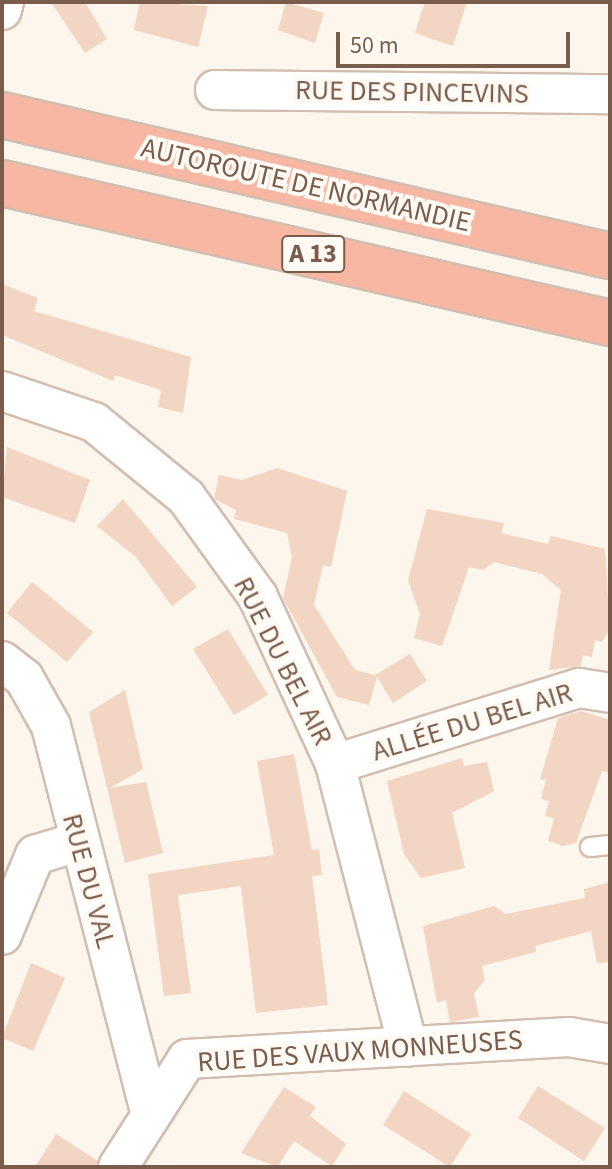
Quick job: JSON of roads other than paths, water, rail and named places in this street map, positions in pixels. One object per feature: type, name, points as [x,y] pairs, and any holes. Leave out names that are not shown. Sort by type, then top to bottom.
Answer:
[{"type":"highway","name":"AUTOROUTE DE NORMANDIE","points":[[19,118],[610,256]]},
{"type":"highway","name":"A 13","points":[[9,184],[610,323]]},
{"type":"street","points":[[2,10],[4,2]]},
{"type":"street","name":"RUE DES PINCEVINS","points":[[215,90],[610,94]]},
{"type":"street","name":"RUE DU BEL AIR","points":[[2,391],[94,422],[186,497],[258,597],[335,764],[408,1047]]},
{"type":"street","name":"RUE DU VAL","points":[[2,661],[24,678],[51,726],[77,842],[151,1115]]},
{"type":"street","name":"ALLÉE DU BEL AIR","points":[[335,764],[579,688],[610,693]]},
{"type":"street","points":[[2,935],[35,855],[77,842]]},
{"type":"street","name":"RUE DES VAUX MONNEUSES","points":[[118,1167],[187,1059],[569,1037],[610,1044]]},
{"type":"lane","points":[[590,847],[610,845]]}]
